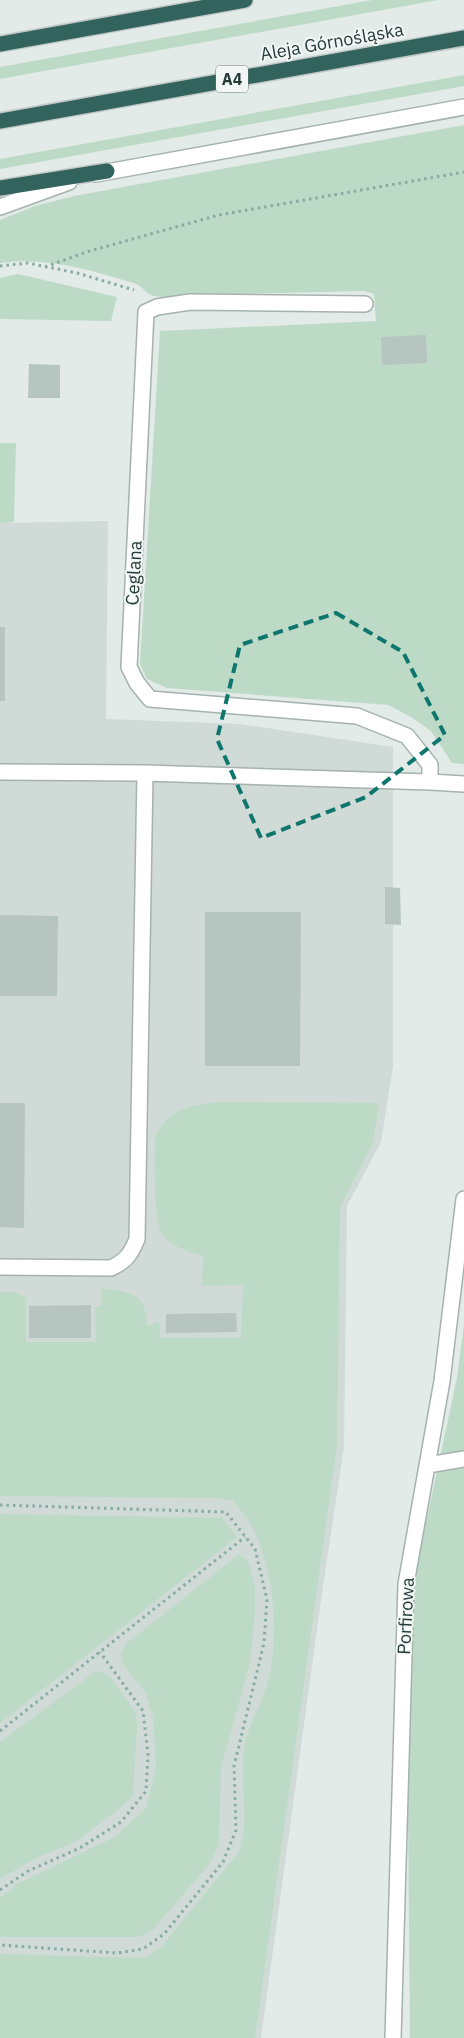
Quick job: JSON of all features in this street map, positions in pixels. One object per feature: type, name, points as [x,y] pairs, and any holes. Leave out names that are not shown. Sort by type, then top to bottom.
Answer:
[{"type":"highway","points":[[0,44],[245,0]]},
{"type":"highway","name":"Aleja Górnośląska","points":[[0,121],[464,38]]},
{"type":"highway","points":[[0,188],[107,171]]},
{"type":"street","points":[[0,207],[49,188],[107,171],[464,107]]},
{"type":"street","points":[[156,307],[190,302],[365,304]]},
{"type":"street","name":"Ceglana","points":[[156,307],[146,312],[130,667],[137,683],[150,699],[357,716],[407,736],[430,765],[430,782]]},
{"type":"street","points":[[0,772],[145,773],[464,784]]},
{"type":"street","points":[[0,1267],[111,1268],[123,1262],[131,1254],[137,1239],[145,773]]},
{"type":"street","name":"Porfirowa","points":[[393,2038],[406,1584],[442,1381],[464,1199]]},
{"type":"street","points":[[428,1464],[464,1459]]},
{"type":"path","points":[[45,267],[86,252],[219,216],[464,172]]},
{"type":"path","points":[[0,266],[28,263],[77,273],[133,289],[156,307]]},
{"type":"path","points":[[0,1505],[226,1512],[255,1549],[267,1599],[264,1643],[234,1766],[236,1830],[223,1862],[164,1934],[143,1948],[117,1953],[0,1945]]},
{"type":"path","points":[[0,1731],[245,1537]]},
{"type":"path","points":[[0,1890],[28,1871],[80,1848],[121,1822],[146,1790],[148,1754],[143,1711],[100,1652]]},
{"type":"highlighted area","points":[[336,613],[403,652],[445,735],[366,797],[261,838],[217,739],[240,645]]},
{"type":"shaded area","points":[[108,521],[106,719],[240,724],[393,747],[393,1066],[381,1142],[347,1206],[344,1447],[261,2038],[0,2038],[0,523]]},
{"type":"green space","points":[[372,0],[438,0],[0,79],[0,67]]},
{"type":"green space","points":[[464,75],[464,86],[0,169],[0,159]]},
{"type":"green space","points":[[464,125],[464,764],[452,763],[431,731],[411,717],[388,705],[167,688],[147,679],[140,664],[160,331],[376,321],[374,294],[364,291],[158,297],[149,294],[134,283],[84,269],[33,261],[0,263],[0,220],[35,206],[74,196]]},
{"type":"green space","points":[[18,274],[117,297],[111,321],[0,319],[0,278]]},
{"type":"green space","points":[[0,443],[16,443],[14,522],[0,523]]},
{"type":"green space","points":[[222,1102],[379,1103],[373,1142],[340,1207],[337,1444],[255,2038],[0,2038],[0,1954],[145,1958],[162,1946],[239,1852],[242,1840],[244,1827],[244,1750],[251,1725],[267,1685],[274,1645],[274,1622],[269,1577],[256,1535],[247,1518],[232,1500],[213,1498],[0,1496],[0,1292],[15,1292],[26,1298],[26,1342],[96,1342],[95,1307],[101,1307],[102,1288],[125,1292],[140,1300],[144,1307],[147,1326],[159,1322],[160,1338],[241,1338],[243,1285],[202,1286],[203,1256],[180,1248],[165,1237],[159,1226],[156,1201],[155,1144],[159,1128],[182,1109]]},
{"type":"green space","points":[[464,1324],[464,2038],[410,2038],[407,1695],[413,1583],[457,1378]]},
{"type":"green space","points":[[0,1514],[222,1518],[237,1537],[0,1723]]},
{"type":"green space","points":[[238,1555],[245,1558],[250,1567],[255,1587],[255,1612],[250,1663],[221,1767],[219,1843],[210,1863],[152,1931],[138,1937],[0,1937],[0,1898],[17,1884],[115,1837],[146,1808],[156,1767],[153,1716],[145,1692],[123,1664],[121,1654],[126,1644]]},
{"type":"green space","points":[[95,1672],[101,1672],[110,1677],[135,1711],[137,1725],[133,1796],[118,1810],[75,1842],[36,1858],[0,1879],[0,1742]]},
{"type":"building","points":[[426,335],[427,363],[382,365],[381,337]]},
{"type":"building","points":[[29,364],[60,365],[60,398],[28,398]]},
{"type":"building","points":[[0,627],[5,627],[5,701],[0,701]]},
{"type":"building","points":[[385,887],[400,888],[401,925],[385,924]]},
{"type":"building","points":[[205,912],[301,912],[300,1066],[205,1066]]},
{"type":"building","points":[[0,915],[58,916],[57,996],[0,996]]},
{"type":"building","points":[[0,1103],[25,1103],[24,1228],[0,1227]]},
{"type":"building","points":[[91,1305],[91,1338],[29,1338],[29,1306]]},
{"type":"building","points":[[236,1313],[237,1332],[166,1333],[166,1314]]}]
